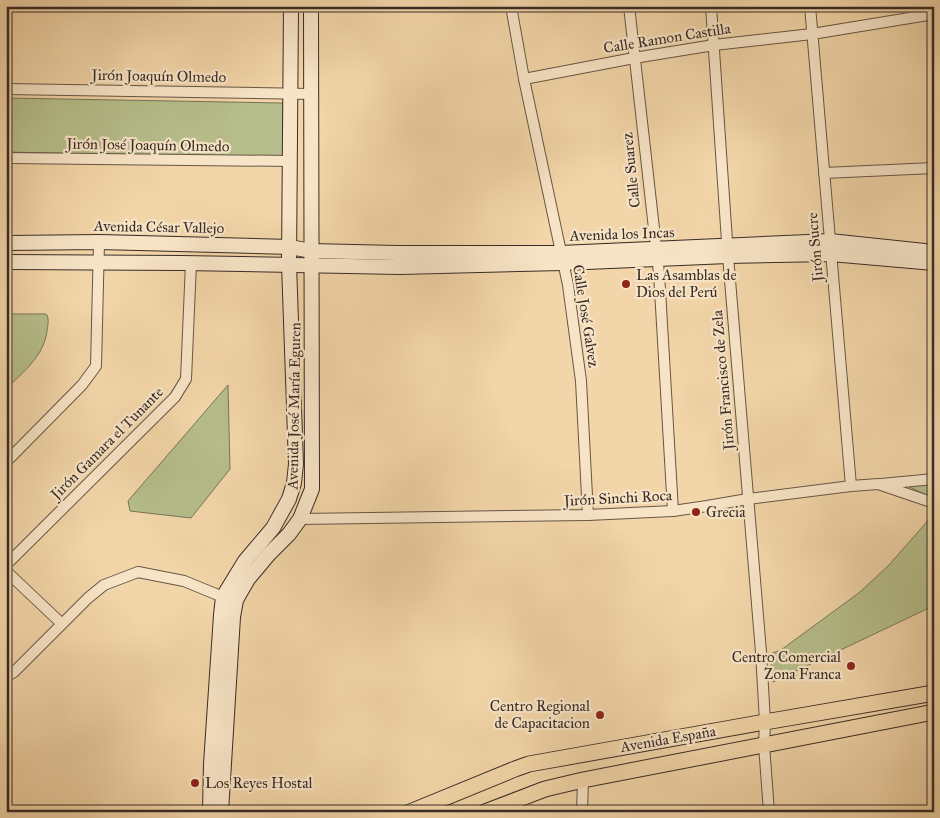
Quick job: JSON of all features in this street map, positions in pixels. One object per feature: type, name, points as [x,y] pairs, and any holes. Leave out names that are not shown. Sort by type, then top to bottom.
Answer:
[{"type":"main road","name":"Avenida José María Eguren","points":[[210,812],[220,615],[223,597],[245,561],[272,528],[289,500],[294,483],[296,464],[289,264],[291,6]]},
{"type":"main road","name":"Avenida José María Eguren","points":[[221,812],[233,617],[236,600],[248,579],[300,519],[312,489],[311,6]]},
{"type":"main road","name":"Avenida César Vallejo","points":[[6,243],[99,242],[290,247],[311,251]]},
{"type":"main road","name":"Avenida los Incas","points":[[830,247],[934,263]]},
{"type":"main road","name":"Avenida los Incas","points":[[311,266],[400,267],[830,247],[934,252]]},
{"type":"main road","name":"Avenida los Incas","points":[[311,251],[562,258]]},
{"type":"main road","points":[[6,262],[289,264],[311,266]]},
{"type":"main road","name":"Avenida España","points":[[410,812],[515,768],[529,764],[934,693]]},
{"type":"main road","name":"Avenida España","points":[[485,812],[545,789],[583,780],[934,712]]},
{"type":"street","name":"Calle José Galvez","points":[[511,6],[524,80],[568,285],[581,381],[588,515]]},
{"type":"street","name":"Calle Suarez","points":[[628,6],[656,254],[673,511]]},
{"type":"street","name":"Jirón Francisco de Zela","points":[[711,6],[728,251],[761,652],[765,722],[764,745],[769,812]]},
{"type":"street","name":"Jirón Sucre","points":[[810,6],[851,486]]},
{"type":"street","name":"Calle Ramon Castilla","points":[[524,80],[634,58],[714,45],[812,34],[934,14]]},
{"type":"street","name":"Jirón Joaquín Olmedo","points":[[6,89],[311,94]]},
{"type":"street","name":"Jirón José Joaquín Olmedo","points":[[6,158],[290,161]]},
{"type":"street","points":[[824,173],[934,168]]},
{"type":"street","points":[[6,462],[82,385],[96,366],[99,242]]},
{"type":"street","name":"Jirón Gamara el Tunante","points":[[6,565],[175,397],[186,379],[192,263]]},
{"type":"street","points":[[878,484],[934,479]]},
{"type":"street","name":"Jirón Sinchi Roca","points":[[300,519],[588,515],[673,511],[748,499],[878,484],[934,503]]},
{"type":"street","points":[[6,571],[61,624]]},
{"type":"street","points":[[6,677],[14,672],[61,624],[104,585],[138,572],[184,581],[223,597]]},
{"type":"street","points":[[582,812],[583,780]]},
{"type":"green space","points":[[6,98],[283,103],[283,158],[6,152]]},
{"type":"green space","points":[[6,314],[45,314],[48,321],[42,348],[26,370],[6,389]]},
{"type":"green space","points":[[228,385],[230,469],[191,518],[130,511],[128,501]]},
{"type":"green space","points":[[934,484],[934,493],[931,497],[907,486]]},
{"type":"green space","points":[[932,516],[934,517],[934,603],[929,608],[773,682],[770,654],[781,650],[860,592],[889,565]]},
{"type":"place","name":"Las Asamblas de Dios del Perú","points":[[626,284]]},
{"type":"place","name":"Grecia","points":[[696,512]]},
{"type":"place","name":"Centro Comercial Zona Franca","points":[[851,666]]},
{"type":"place","name":"Centro Regional de Capacitacion","points":[[600,715]]},
{"type":"place","name":"Los Reyes Hostal","points":[[195,783]]}]
